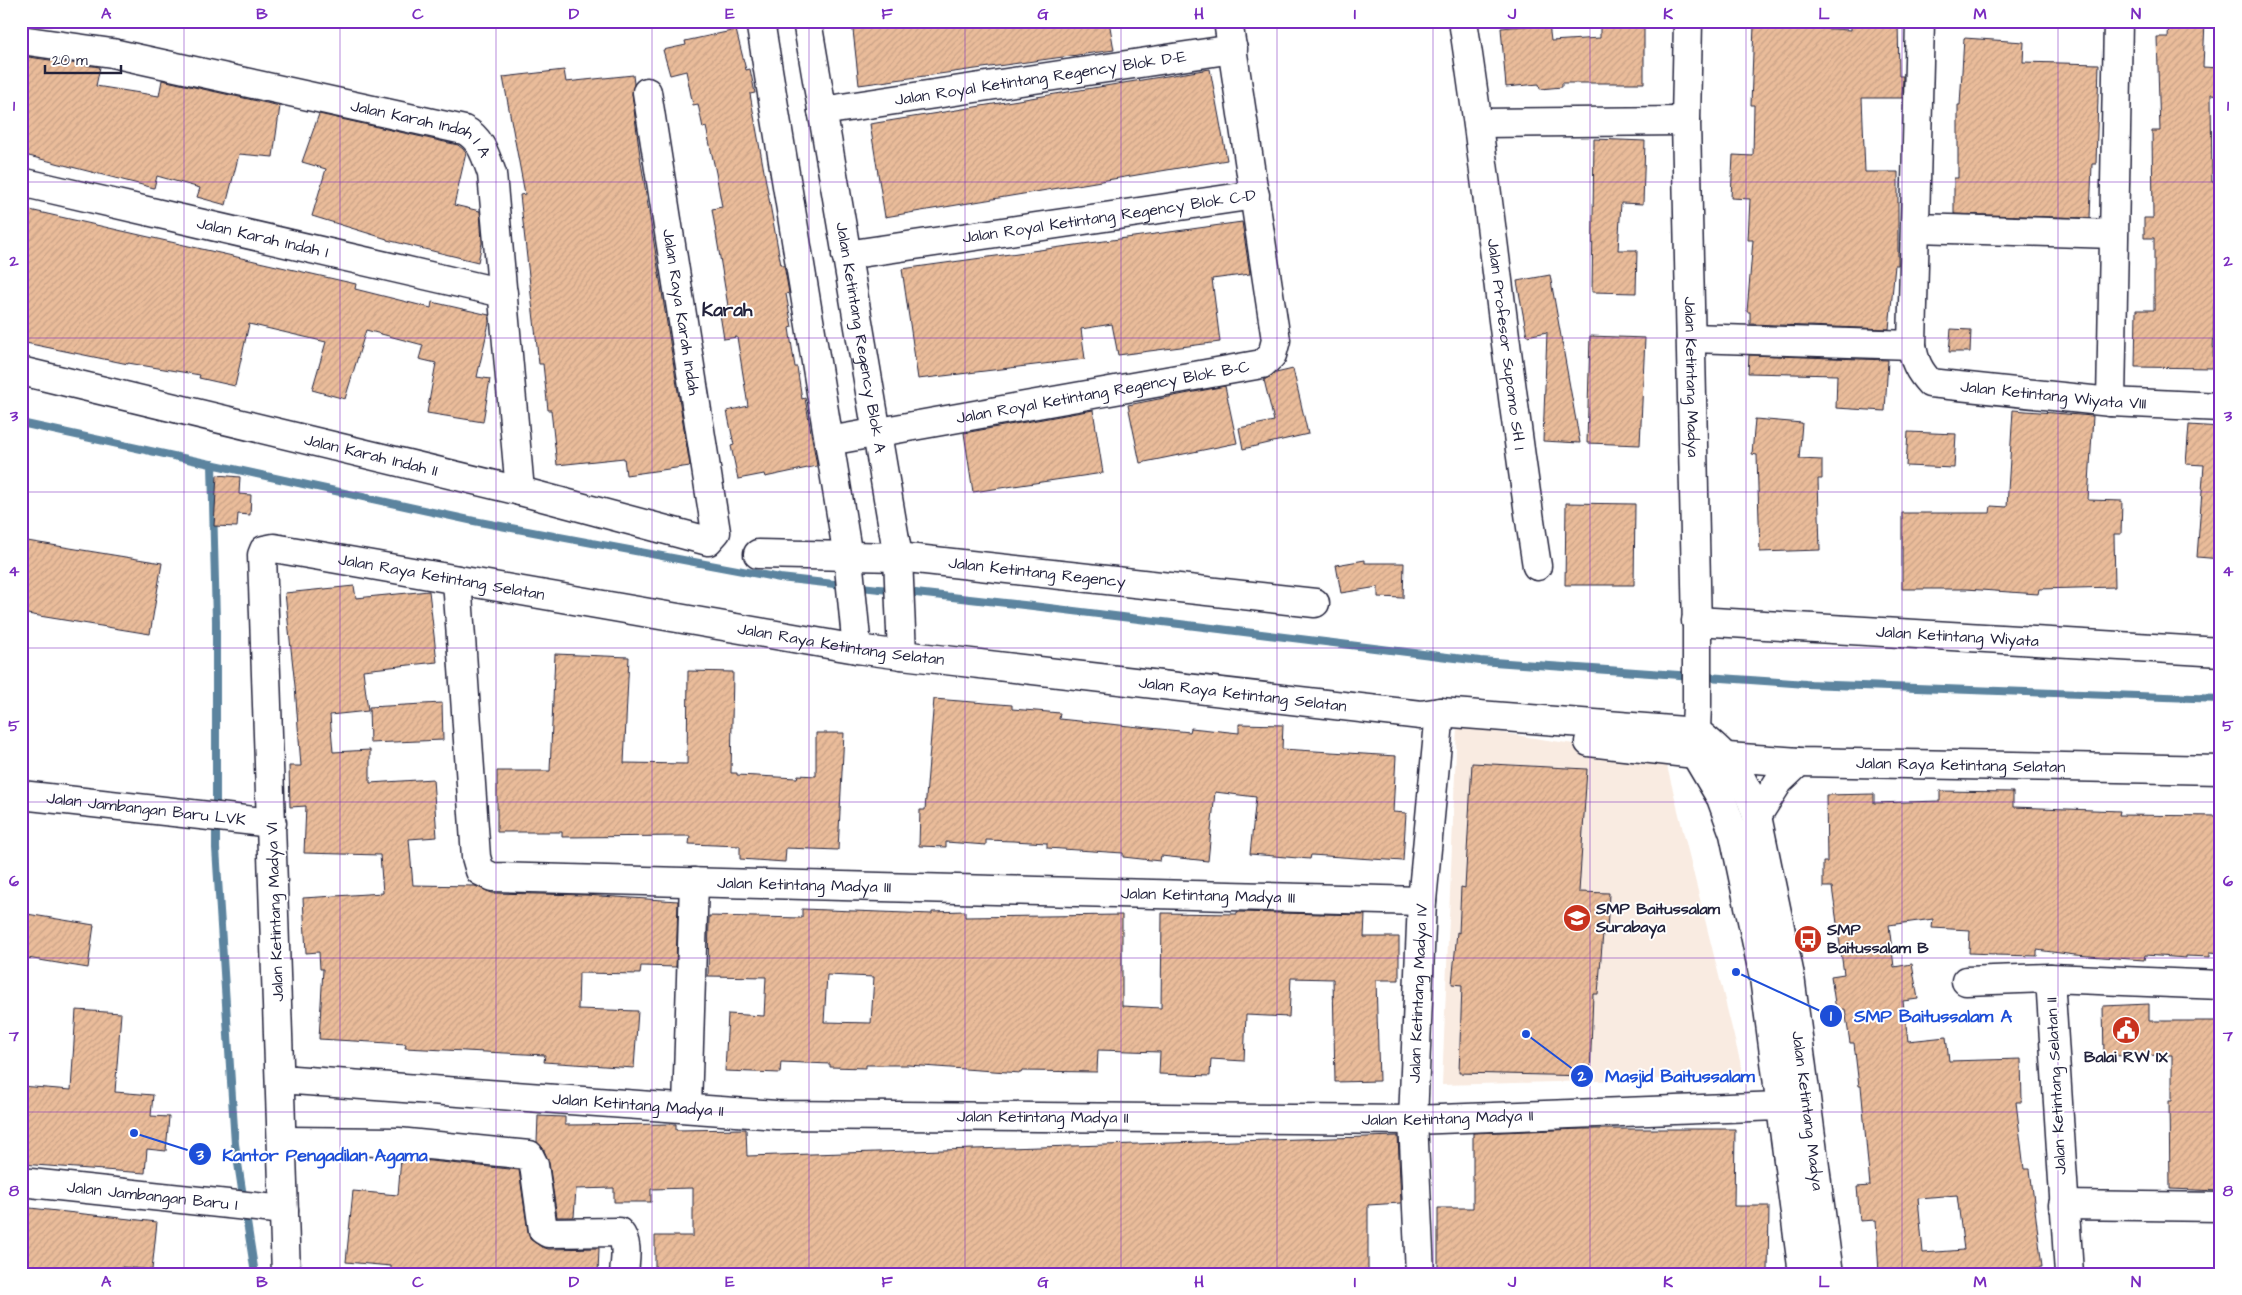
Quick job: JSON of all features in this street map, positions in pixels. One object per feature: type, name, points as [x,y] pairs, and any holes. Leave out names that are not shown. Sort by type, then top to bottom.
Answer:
[{"type":"street","points":[[760,21],[829,441],[848,565],[857,649]]},
{"type":"street","name":"Jalan Ketintang Regency Blok A","points":[[807,21],[898,564],[902,655]]},
{"type":"street","points":[[1228,21],[1233,49]]},
{"type":"street","name":"Jalan Profesor Supomo SH 1","points":[[1463,21],[1479,123],[1525,491],[1537,566]]},
{"type":"street","name":"Jalan Ketintang Madya","points":[[1688,21],[1686,121],[1697,705],[1706,752],[1734,834],[1764,978],[1803,1274]]},
{"type":"street","name":"Jalan Ketintang Wiyata VIII","points":[[1920,21],[1912,345],[1914,359],[1921,373],[1930,382],[2111,402],[2221,408]]},
{"type":"street","points":[[2111,402],[2118,21]]},
{"type":"street","name":"Jalan Karah Indah I A","points":[[21,40],[112,53],[464,130],[471,134],[484,150],[492,174],[520,491]]},
{"type":"street","name":"Jalan Royal Ketintang Regency Blok D-E","points":[[822,111],[1233,49]]},
{"type":"street","name":"Jalan Royal Ketintang Regency Blok C-D","points":[[846,255],[1255,195],[1233,49]]},
{"type":"street","name":"Jalan Raya Karah Indah","points":[[647,92],[716,532]]},
{"type":"street","points":[[1479,123],[1686,121]]},
{"type":"street","name":"Jalan Karah Indah I","points":[[21,182],[504,293]]},
{"type":"street","name":"Jalan Royal Ketintang Regency Blok B-C","points":[[829,441],[1262,364],[1272,355],[1276,340],[1255,195]]},
{"type":"street","points":[[1916,228],[2113,234]]},
{"type":"street","points":[[1691,338],[1912,345]]},
{"type":"street","name":"Jalan Karah Indah II","points":[[21,371],[520,491],[705,541],[712,538],[716,532]]},
{"type":"street","name":"Jalan Raya Ketintang Selatan","points":[[264,550],[278,548],[857,649],[1433,717],[1706,752],[1799,762],[1831,761],[2221,770]]},
{"type":"street","name":"Jalan Ketintang Madya VI","points":[[264,550],[262,556],[282,1141],[271,1209],[286,1274]]},
{"type":"street","name":"Jalan Ketintang Regency","points":[[758,554],[848,565],[898,564],[1315,603]]},
{"type":"street","name":"Jalan Ketintang Madya III","points":[[458,580],[476,857],[480,871],[492,877],[1422,901]]},
{"type":"street","name":"Jalan Ketintang Wiyata","points":[[1696,625],[2221,652]]},
{"type":"street","name":"Jalan Ketintang Madya IV","points":[[1420,1274],[1413,1120],[1422,901],[1433,717]]},
{"type":"street","name":"Jalan Ketintang Madya","points":[[1706,752],[1749,792],[1757,816],[1790,976],[1829,1274]]},
{"type":"street","points":[[1757,816],[1779,781],[1799,762]]},
{"type":"street","name":"Jalan Jambangan Baru LVK","points":[[22,803],[181,813],[272,823]]},
{"type":"street","points":[[687,1108],[694,882]]},
{"type":"street","points":[[1966,981],[2050,978]]},
{"type":"street","name":"Jalan Ketintang Selatan II","points":[[2069,1274],[2063,1205],[2050,978],[2221,985]]},
{"type":"street","name":"Jalan Ketintang Madya II","points":[[280,1079],[776,1115],[1413,1120],[1806,1105]]},
{"type":"street","points":[[282,1141],[398,1142],[529,1155],[534,1165],[542,1229],[548,1233],[619,1232],[624,1237],[626,1250],[624,1274]]},
{"type":"street","name":"Jalan Jambangan Baru I","points":[[21,1182],[271,1209]]},
{"type":"street","points":[[2063,1205],[2221,1207]]},
{"type":"shaded area","name":"SMP Baitussalam Surabaya","points":[[1457,726],[1665,758],[1744,1077],[1442,1085]]},
{"type":"building","points":[[852,21],[1109,21],[1114,50],[859,85]]},
{"type":"building","points":[[1600,21],[1644,21],[1644,83],[1562,83],[1562,87],[1540,89],[1539,84],[1506,87],[1501,28],[1549,24],[1551,41],[1600,38]]},
{"type":"building","points":[[1851,21],[1898,21],[1899,76],[1903,76],[1902,98],[1862,98],[1865,172],[1898,172],[1898,265],[1895,265],[1889,329],[1750,324],[1750,312],[1747,312],[1753,240],[1748,240],[1750,199],[1731,198],[1733,155],[1753,156],[1754,105],[1751,105],[1754,25],[1851,30]]},
{"type":"building","points":[[2169,21],[2205,21],[2203,67],[2221,68],[2221,95],[2211,94],[2212,182],[2221,182],[2221,303],[2214,303],[2213,368],[2135,367],[2136,310],[2154,310],[2154,238],[2144,238],[2144,218],[2153,218],[2152,131],[2160,131],[2157,37],[2168,37]]},
{"type":"building","points":[[736,30],[746,70],[750,69],[755,93],[750,94],[781,265],[784,265],[789,293],[786,294],[792,327],[789,328],[795,367],[797,367],[802,399],[805,398],[817,466],[765,477],[764,474],[738,479],[731,446],[734,445],[727,411],[748,406],[737,337],[724,339],[719,308],[728,306],[712,209],[722,207],[706,127],[703,128],[698,104],[693,105],[686,71],[670,75],[663,50],[686,45],[685,41]]},
{"type":"building","points":[[1964,38],[2024,42],[2023,62],[2099,64],[2096,164],[2092,164],[2090,218],[1954,214],[1954,178],[1958,178],[1958,105],[1960,105]]},
{"type":"building","points":[[21,56],[100,67],[96,86],[159,96],[162,80],[280,106],[273,157],[239,154],[226,205],[197,197],[200,188],[157,176],[154,188],[21,154]]},
{"type":"building","points":[[1210,69],[1227,160],[885,217],[870,124]]},
{"type":"building","points":[[564,70],[566,82],[633,75],[632,94],[640,156],[690,466],[626,475],[624,458],[557,465],[551,410],[548,410],[543,364],[539,364],[520,195],[525,194],[503,77]]},
{"type":"building","points":[[319,114],[458,145],[463,149],[466,153],[454,205],[480,211],[482,243],[478,262],[387,240],[312,216],[326,169],[302,162]]},
{"type":"building","points":[[1594,139],[1645,141],[1643,204],[1621,203],[1618,250],[1637,250],[1636,293],[1592,292]]},
{"type":"building","points":[[21,208],[356,284],[355,289],[431,308],[432,302],[489,315],[489,323],[477,377],[490,379],[483,422],[427,413],[436,363],[419,359],[423,345],[366,330],[345,399],[312,390],[326,342],[249,324],[235,386],[199,378],[200,375],[128,364],[21,342]]},
{"type":"building","points":[[1242,222],[1250,274],[1212,279],[1220,342],[1118,355],[1112,324],[1081,329],[1085,359],[918,379],[902,269]]},
{"type":"building","points":[[1550,275],[1580,443],[1543,441],[1547,332],[1527,336],[1517,281]]},
{"type":"building","points":[[1951,329],[1971,330],[1970,352],[1949,352]]},
{"type":"building","points":[[1590,336],[1645,338],[1640,445],[1587,443]]},
{"type":"building","points":[[1749,355],[1888,360],[1885,411],[1836,408],[1837,375],[1748,373]]},
{"type":"building","points":[[1293,369],[1308,434],[1243,449],[1239,428],[1274,421],[1264,380],[1276,373]]},
{"type":"building","points":[[1225,386],[1237,443],[1140,463],[1128,405]]},
{"type":"building","points":[[1093,410],[1103,473],[973,492],[964,433]]},
{"type":"building","points":[[2013,410],[2093,416],[2088,500],[2122,501],[2121,534],[2114,534],[2115,587],[2039,589],[2038,594],[1966,589],[1902,589],[1902,513],[1990,513],[1991,506],[2007,507]]},
{"type":"building","points":[[1755,419],[1802,423],[1799,459],[1822,460],[1822,479],[1818,479],[1820,550],[1760,552],[1757,455],[1752,454]]},
{"type":"building","points":[[2189,425],[2221,427],[2221,559],[2197,557],[2204,465],[2186,464]]},
{"type":"building","points":[[1908,432],[1956,434],[1954,468],[1906,466]]},
{"type":"building","points":[[217,475],[240,477],[239,494],[251,495],[250,515],[238,514],[237,527],[214,526]]},
{"type":"building","points":[[1566,503],[1635,504],[1634,585],[1565,585]]},
{"type":"building","points":[[21,540],[162,563],[150,634],[21,613]]},
{"type":"building","points":[[1365,560],[1365,563],[1404,563],[1403,598],[1378,597],[1378,587],[1341,593],[1336,565]]},
{"type":"building","points":[[354,586],[356,598],[429,591],[437,662],[363,670],[368,711],[330,715],[333,752],[370,750],[370,783],[433,779],[437,837],[409,839],[413,885],[475,886],[492,893],[585,895],[678,901],[676,967],[641,966],[640,974],[579,973],[578,1009],[638,1011],[634,1068],[544,1062],[545,1055],[405,1048],[406,1044],[319,1039],[323,969],[320,969],[319,952],[306,953],[303,898],[383,893],[380,855],[304,853],[306,806],[290,807],[289,766],[301,766],[285,593]]},
{"type":"building","points":[[555,654],[629,657],[624,763],[687,764],[688,671],[733,672],[731,773],[737,773],[737,775],[797,778],[798,775],[816,776],[816,733],[844,733],[838,850],[786,848],[785,862],[740,859],[740,846],[689,844],[690,836],[562,837],[562,832],[497,832],[497,771],[550,771]]},
{"type":"building","points":[[934,699],[1012,705],[1012,709],[1060,713],[1059,719],[1190,732],[1191,728],[1239,733],[1239,724],[1283,725],[1282,749],[1396,756],[1393,812],[1406,813],[1403,861],[1311,855],[1310,859],[1250,854],[1256,797],[1215,792],[1208,861],[1161,856],[1160,861],[1123,857],[1123,853],[1047,848],[1047,843],[1013,841],[986,840],[986,845],[946,842],[946,847],[919,846],[920,810],[925,810]]},
{"type":"building","points":[[442,703],[443,740],[370,743],[369,707]]},
{"type":"building","points":[[1472,763],[1587,769],[1579,892],[1609,893],[1607,933],[1603,933],[1598,994],[1593,994],[1590,1076],[1459,1073],[1462,985],[1452,984],[1457,932],[1459,933],[1461,887],[1465,888]]},
{"type":"building","points":[[1940,791],[2013,792],[2013,807],[2120,811],[2119,815],[2221,816],[2221,953],[2210,952],[2210,957],[2186,956],[2186,958],[2145,955],[2144,960],[2037,950],[2037,956],[1969,953],[1970,930],[1932,928],[1933,919],[1889,925],[1894,967],[1912,964],[1918,999],[1903,1001],[1908,1041],[1946,1037],[1949,1061],[2021,1059],[2022,1102],[2016,1102],[2024,1169],[2030,1169],[2042,1267],[1990,1274],[1879,1274],[1876,1220],[1860,1221],[1857,1187],[1870,1186],[1861,1086],[1859,1086],[1854,1043],[1850,1043],[1845,1009],[1836,1010],[1831,976],[1844,974],[1832,887],[1823,887],[1823,862],[1827,862],[1826,795],[1874,794],[1874,803],[1940,801]],"holes":[[[1957,1195],[1964,1250],[1923,1253],[1918,1198]]]},
{"type":"building","points":[[802,909],[932,914],[932,912],[965,911],[965,917],[1122,915],[1122,1006],[1161,1008],[1162,913],[1237,914],[1237,912],[1365,915],[1364,937],[1399,937],[1399,980],[1376,980],[1379,1081],[1335,1082],[1333,979],[1291,978],[1289,1017],[1246,1015],[1244,1061],[1211,1059],[1210,1076],[1159,1074],[1160,1052],[1098,1050],[1097,1072],[1022,1071],[1021,1073],[908,1065],[866,1065],[866,1068],[830,1067],[830,1064],[781,1062],[780,1073],[725,1071],[728,1014],[764,1016],[766,977],[708,976],[709,916],[802,918]],"holes":[[[827,975],[874,977],[871,1023],[824,1022]]]},
{"type":"building","points":[[27,914],[94,925],[88,968],[21,957]]},
{"type":"building","points":[[2149,1004],[2149,1021],[2221,1021],[2221,1191],[2170,1189],[2169,1101],[2172,1101],[2172,1055],[2104,1056],[2103,1006]]},
{"type":"building","points":[[76,1010],[121,1013],[115,1092],[153,1095],[151,1116],[169,1117],[166,1151],[147,1149],[145,1173],[21,1164],[21,1086],[71,1090]]},
{"type":"building","points":[[538,1116],[565,1117],[565,1125],[676,1124],[676,1130],[746,1129],[747,1156],[1398,1136],[1401,1203],[1368,1205],[1368,1274],[655,1274],[655,1236],[693,1236],[693,1188],[651,1189],[651,1202],[614,1202],[614,1188],[576,1189],[574,1217],[557,1217],[549,1163],[543,1148],[537,1142]]},
{"type":"building","points":[[1583,1129],[1735,1129],[1734,1206],[1769,1206],[1768,1272],[1627,1271],[1627,1274],[1438,1273],[1438,1208],[1473,1208],[1473,1133]]},
{"type":"building","points":[[401,1158],[519,1170],[530,1239],[548,1249],[599,1248],[598,1274],[391,1274],[391,1266],[346,1262],[353,1191],[398,1195]]},
{"type":"building","points":[[21,1207],[157,1222],[152,1270],[122,1267],[121,1274],[21,1274]]},
{"type":"waterway","points":[[21,423],[474,521],[780,578],[1033,606],[1480,661],[1806,684],[2221,699]]},
{"type":"waterway","points":[[212,464],[216,621],[216,848],[235,1144],[255,1274]]},
{"type":"place","name":"SMP Baitussalam Surabaya","points":[[1577,918]]},
{"type":"place","name":"SMP Baitussalam B","points":[[1808,939]]},
{"type":"place","name":"SMP Baitussalam A","points":[[1736,972]]},
{"type":"place","name":"Balai RW IX","points":[[2126,1030]]},
{"type":"place","name":"Masjid Baitussalam","points":[[1526,1034]]},
{"type":"place","name":"Kantor Pengadilan Agama","points":[[134,1133]]},
{"type":"district","name":"Karah","points":[[727,310]]}]
